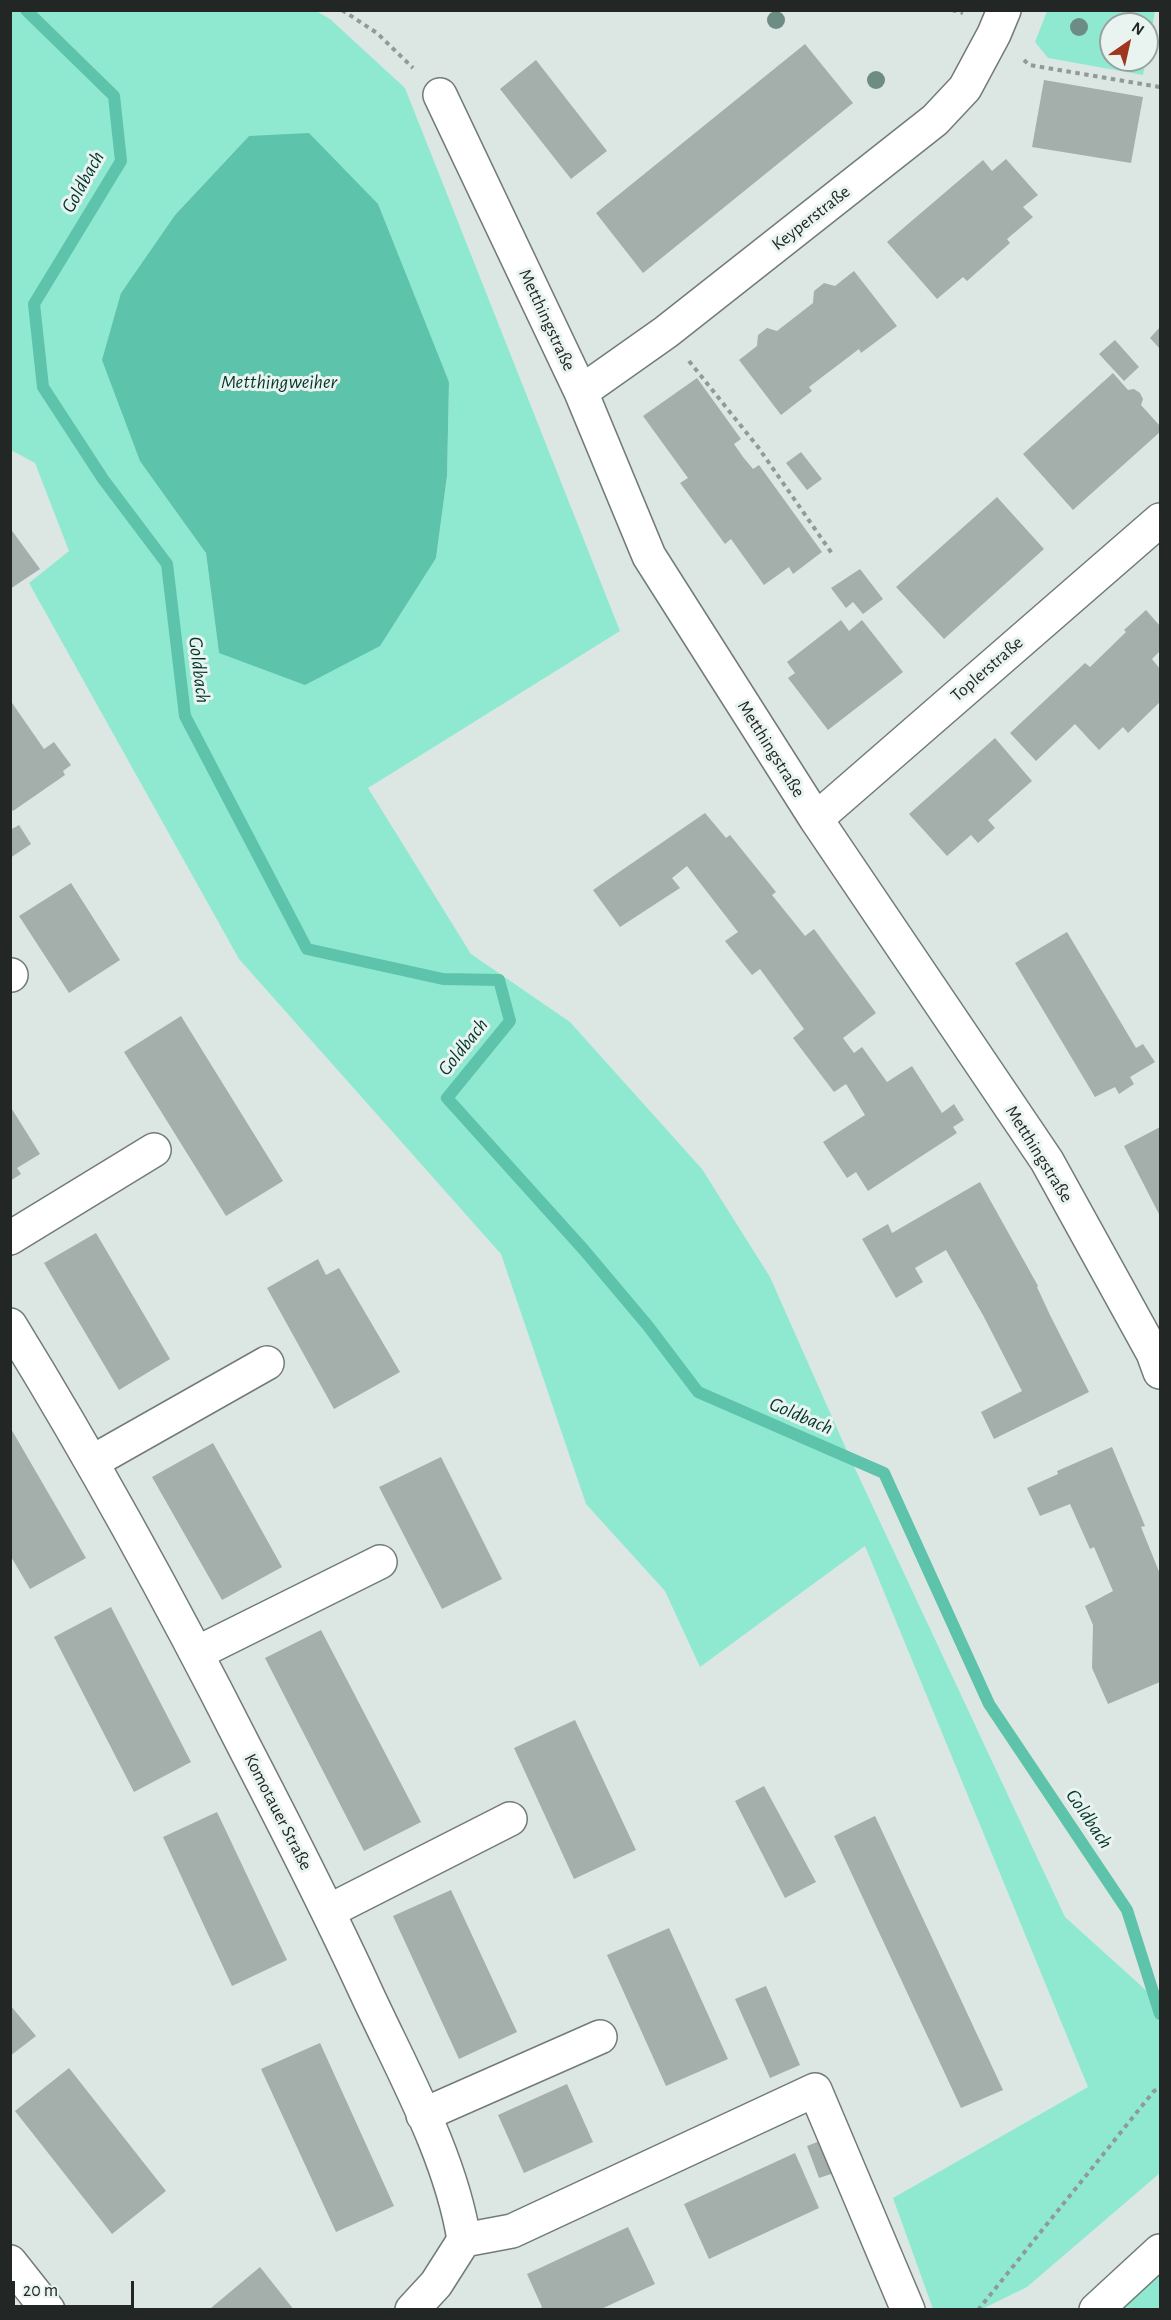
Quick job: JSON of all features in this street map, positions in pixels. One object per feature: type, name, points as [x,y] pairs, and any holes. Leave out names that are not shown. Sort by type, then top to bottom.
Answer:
[{"type":"street","name":"Keyperstraße","points":[[581,392],[666,332],[935,120],[965,88],[999,22]]},
{"type":"street","name":"Metthingstraße","points":[[440,95],[581,392],[648,556],[816,819],[1047,1161],[1153,1353],[1161,1372]]},
{"type":"street","name":"Toplerstraße","points":[[816,819],[1161,520]]},
{"type":"street","points":[[10,1238],[154,1150]]},
{"type":"street","name":"Komotauer Straße","points":[[10,1325],[19,1359],[92,1462],[197,1653],[329,1911],[423,2115],[449,2179],[459,2210],[464,2240]]},
{"type":"street","points":[[92,1462],[267,1363]]},
{"type":"street","points":[[197,1653],[380,1563]]},
{"type":"street","points":[[329,1911],[510,1819]]},
{"type":"street","points":[[423,2115],[600,2037]]},
{"type":"street","points":[[412,2310],[436,2284],[464,2240],[512,2231],[815,2090],[908,2310]]},
{"type":"street","points":[[1096,2310],[1161,2251]]},
{"type":"street","points":[[10,2262],[42,2308]]},
{"type":"path","points":[[342,10],[377,33],[440,95]]},
{"type":"path","points":[[952,10],[999,22],[1029,65],[1161,87]]},
{"type":"path","points":[[666,332],[758,447],[833,555]]},
{"type":"path","points":[[978,2310],[1154,2091],[1161,2088]]},
{"type":"shaded area","points":[[10,11],[316,11],[330,19],[405,88],[620,631],[368,788],[471,954],[570,1022],[702,1169],[770,1277],[851,1460],[1065,1917],[1160,2003],[1160,2173],[1027,2287],[982,2309],[933,2309],[893,2198],[1088,2087],[865,1546],[700,1667],[665,1591],[586,1504],[501,1254],[239,959],[29,583],[69,551],[35,463],[11,450]],"holes":[[[249,136],[412,295],[449,382],[447,476],[436,558],[219,653],[206,553],[121,293],[175,215]]]},
{"type":"shaded area","points":[[1047,11],[1155,11],[1099,12],[1099,67],[1048,58],[1035,42]]},
{"type":"shaded area","points":[[1126,72],[1144,72],[1143,75]]},
{"type":"shaded area","points":[[1160,2272],[1160,2309],[1120,2309]]},
{"type":"water","name":"Metthingweiher","points":[[309,133],[378,204],[449,382],[447,476],[436,558],[380,646],[305,685],[219,653],[206,553],[140,461],[102,360],[121,293],[175,215],[249,136]]},
{"type":"building","points":[[805,44],[853,103],[643,273],[596,213]]},
{"type":"building","points":[[536,60],[607,151],[571,179],[500,89]]},
{"type":"building","points":[[1044,80],[1143,97],[1131,163],[1032,147]]},
{"type":"building","points":[[1006,159],[1038,195],[1023,207],[1033,217],[1007,239],[1010,243],[967,281],[963,277],[937,299],[887,242],[983,160],[992,171]]},
{"type":"building","points":[[854,271],[897,326],[861,353],[859,349],[809,387],[812,391],[781,415],[739,360],[757,346],[758,335],[767,328],[777,331],[813,303],[814,291],[824,283],[835,286]]},
{"type":"building","points":[[1160,327],[1160,349],[1150,338]]},
{"type":"building","points":[[1115,340],[1139,367],[1124,381],[1099,354]]},
{"type":"building","points":[[1113,373],[1128,390],[1134,389],[1140,393],[1143,399],[1141,405],[1160,426],[1160,432],[1073,510],[1023,454]]},
{"type":"building","points":[[697,378],[741,439],[734,444],[743,457],[753,469],[759,465],[822,552],[793,574],[789,567],[764,585],[731,539],[725,544],[680,483],[688,478],[643,416]]},
{"type":"building","points":[[801,452],[822,479],[807,490],[786,463]]},
{"type":"building","points":[[997,497],[1044,549],[944,639],[896,587]]},
{"type":"building","points":[[10,528],[40,569],[10,589]]},
{"type":"building","points":[[860,569],[883,599],[863,614],[853,602],[846,608],[831,588]]},
{"type":"building","points":[[1146,610],[1160,626],[1160,651],[1152,659],[1160,669],[1160,702],[1128,733],[1123,727],[1099,750],[1075,724],[1036,761],[1010,733],[1085,663],[1090,667]]},
{"type":"building","points":[[841,620],[849,631],[862,620],[903,672],[828,730],[788,678],[795,673],[787,662]]},
{"type":"building","points":[[10,700],[44,749],[54,742],[71,765],[63,771],[65,775],[13,811],[10,807]]},
{"type":"building","points":[[995,738],[1032,781],[988,820],[995,828],[978,843],[971,835],[947,856],[909,814]]},
{"type":"building","points":[[705,813],[726,838],[730,835],[776,892],[772,895],[805,936],[814,929],[876,1013],[843,1038],[854,1053],[862,1047],[887,1082],[912,1066],[942,1113],[954,1104],[964,1120],[953,1127],[957,1133],[868,1191],[856,1172],[847,1178],[823,1142],[865,1115],[846,1084],[834,1092],[793,1038],[804,1029],[760,969],[752,975],[725,941],[738,932],[687,866],[672,878],[680,888],[620,927],[593,890]]},
{"type":"building","points":[[19,825],[31,844],[10,858],[10,830]]},
{"type":"building","points":[[71,883],[120,960],[69,993],[19,916]]},
{"type":"building","points":[[1067,932],[1136,1048],[1143,1044],[1155,1062],[1130,1077],[1134,1084],[1119,1094],[1115,1087],[1095,1097],[1015,963]]},
{"type":"building","points":[[181,1016],[283,1181],[226,1216],[124,1052]]},
{"type":"building","points":[[10,1106],[40,1154],[17,1168],[21,1174],[10,1181]]},
{"type":"building","points":[[1160,1127],[1160,1216],[1124,1146]]},
{"type":"building","points":[[980,1182],[1038,1286],[1089,1392],[994,1439],[981,1412],[1022,1391],[946,1250],[915,1268],[923,1282],[896,1298],[862,1239],[888,1224],[892,1233]]},
{"type":"building","points":[[96,1233],[170,1359],[119,1390],[44,1263]]},
{"type":"building","points":[[318,1259],[326,1275],[339,1268],[400,1372],[334,1409],[267,1288]]},
{"type":"building","points":[[10,1427],[86,1558],[30,1589],[10,1555]]},
{"type":"building","points":[[213,1443],[282,1567],[222,1600],[152,1477]]},
{"type":"building","points":[[1112,1447],[1145,1526],[1141,1527],[1160,1574],[1160,1682],[1108,1704],[1092,1668],[1093,1625],[1085,1606],[1113,1591],[1094,1547],[1090,1549],[1070,1504],[1040,1516],[1027,1488],[1058,1474],[1057,1471]]},
{"type":"building","points":[[441,1457],[502,1579],[442,1609],[379,1487]]},
{"type":"building","points":[[111,1607],[191,1762],[134,1792],[54,1637]]},
{"type":"building","points":[[321,1630],[421,1822],[364,1851],[265,1658]]},
{"type":"building","points":[[575,1720],[636,1850],[574,1879],[514,1748]]},
{"type":"building","points":[[764,1786],[816,1882],[785,1898],[735,1801]]},
{"type":"building","points":[[217,1812],[287,1960],[232,1986],[163,1837]]},
{"type":"building","points":[[875,1816],[1003,2090],[961,2108],[834,1836]]},
{"type":"building","points":[[451,1890],[517,2032],[459,2059],[393,1916]]},
{"type":"building","points":[[669,1928],[728,2059],[666,2086],[607,1955]]},
{"type":"building","points":[[766,1986],[800,2065],[770,2078],[735,1999]]},
{"type":"building","points":[[10,2005],[36,2036],[10,2056]]},
{"type":"building","points":[[320,2043],[394,2206],[336,2232],[261,2069]]},
{"type":"building","points":[[69,2068],[166,2191],[112,2234],[15,2111]]},
{"type":"building","points":[[567,2084],[593,2142],[524,2173],[498,2115]]},
{"type":"building","points":[[825,2139],[837,2172],[819,2178],[807,2146]]},
{"type":"building","points":[[795,2153],[819,2208],[709,2259],[684,2204]]},
{"type":"building","points":[[628,2227],[655,2284],[599,2310],[537,2310],[542,2307],[527,2274]]},
{"type":"building","points":[[260,2267],[294,2310],[209,2310],[211,2308]]},
{"type":"waterway","name":"Goldbach","points":[[26,10],[114,96],[121,161],[34,304],[43,387],[103,479],[167,564],[185,716],[307,949],[443,979],[499,980],[510,1021],[447,1098],[584,1250],[648,1326],[698,1392],[884,1473],[989,1704],[1127,1910],[1160,2014]]}]
